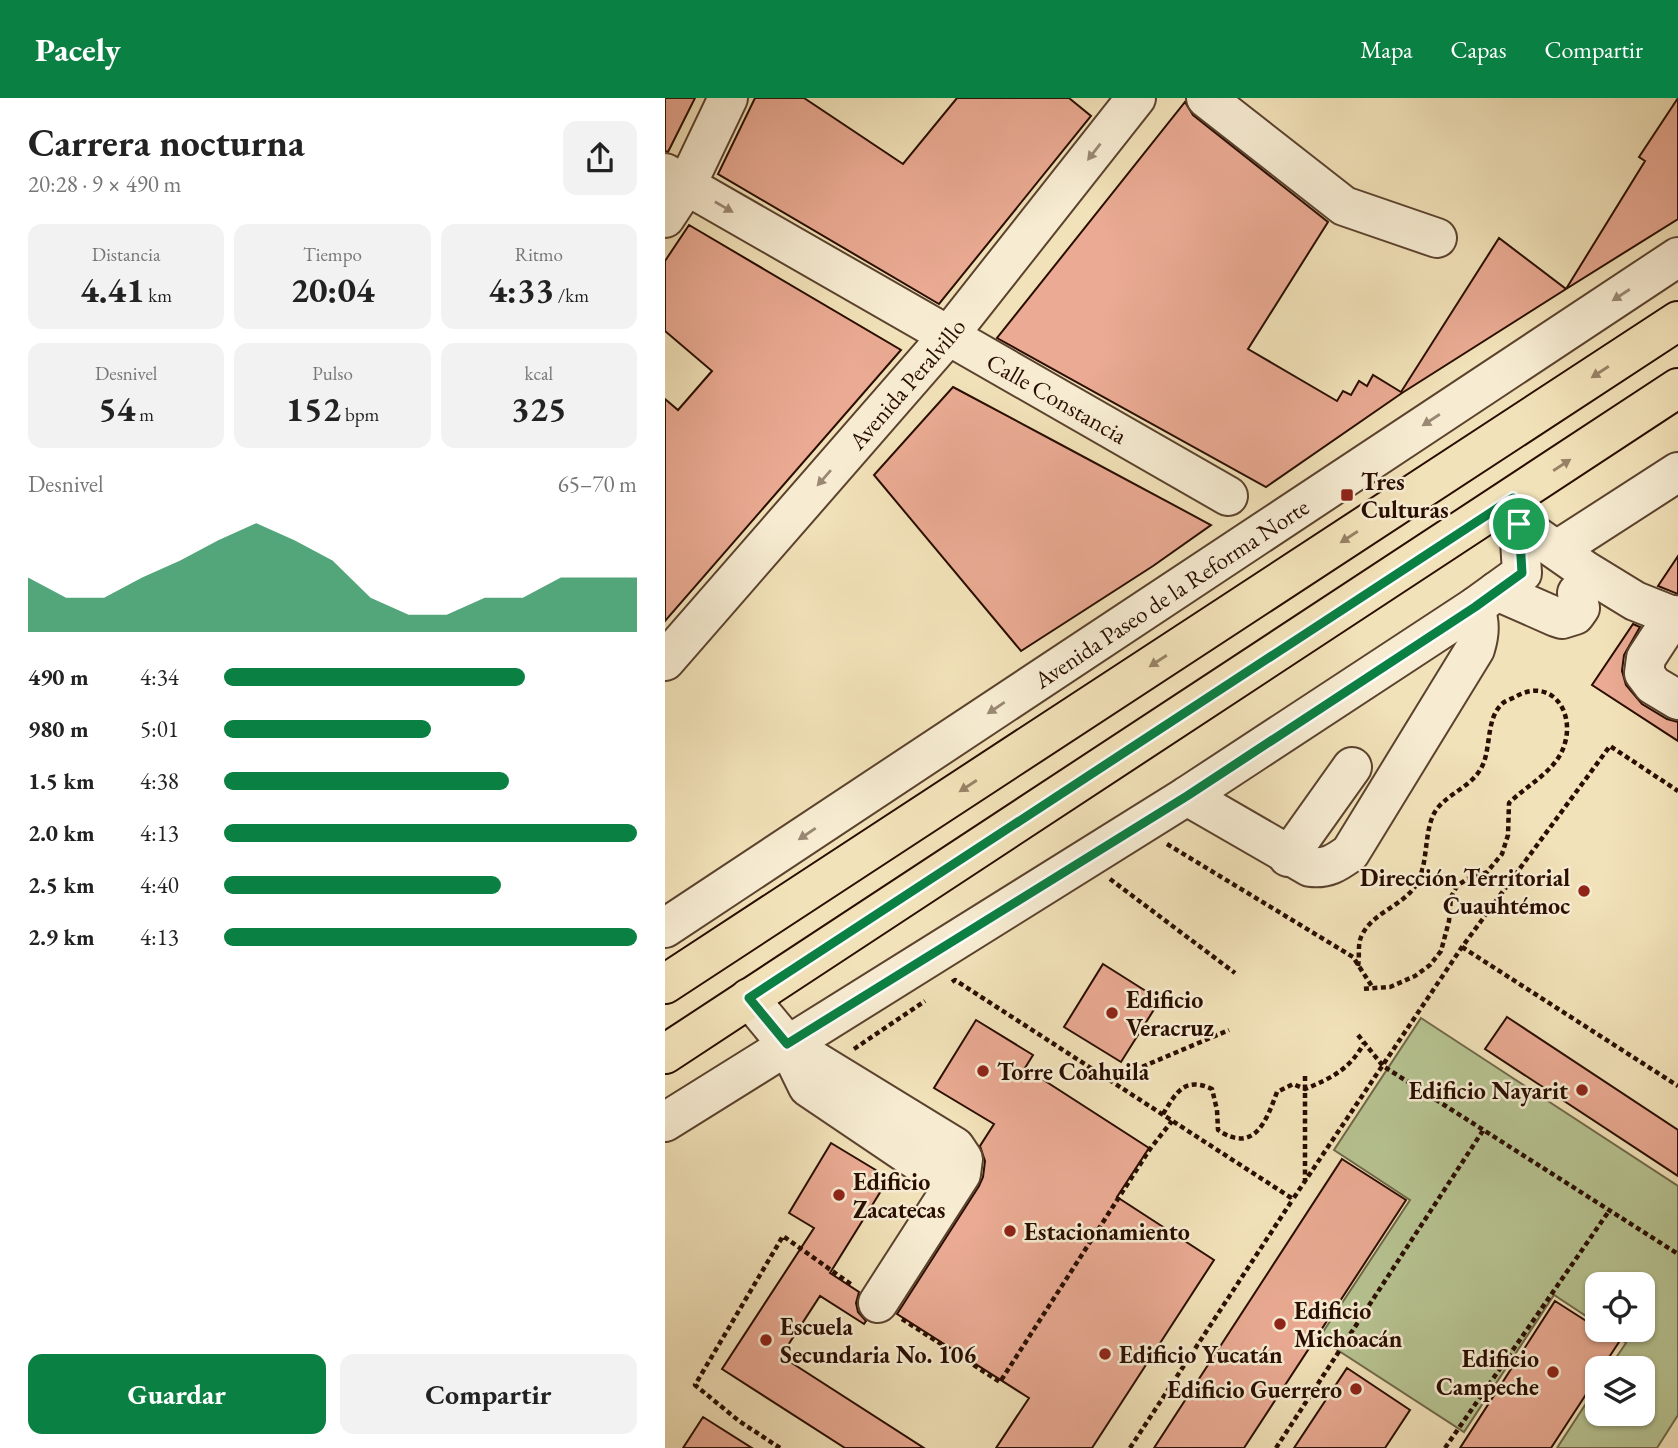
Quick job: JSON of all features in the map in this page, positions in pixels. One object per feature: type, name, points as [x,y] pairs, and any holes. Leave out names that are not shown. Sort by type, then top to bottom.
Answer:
[{"type":"main road","name":"Avenida Paseo de la Reforma Norte","points":[[665,984],[1678,321]]},
{"type":"main road","points":[[665,1054],[1516,511],[1678,388]]},
{"type":"street","points":[[665,218],[675,180],[728,98]]},
{"type":"street","points":[[1206,98],[1344,206],[1437,238]]},
{"type":"street","name":"Avenida Peralvillo","points":[[669,649],[949,335],[1124,102]]},
{"type":"street","name":"Calle Constancia","points":[[675,180],[1228,496]]},
{"type":"street","name":"Avenida Paseo de la Reforma Norte","points":[[665,928],[1678,257]]},
{"type":"street","points":[[1557,550],[1678,472]]},
{"type":"street","points":[[1516,511],[1557,550],[1586,572],[1635,601],[1676,616],[1646,658],[1644,673],[1653,685],[1678,700]]},
{"type":"street","points":[[665,1122],[1187,796],[1486,599],[1522,573],[1516,511]]},
{"type":"street","points":[[1486,599],[1562,619],[1575,615],[1580,608],[1577,593]]},
{"type":"street","points":[[1187,796],[1288,857],[1321,869],[1333,865],[1350,853],[1475,649],[1486,599]]},
{"type":"street","points":[[1288,857],[1352,768]]},
{"type":"street","points":[[749,998],[787,1044],[808,1087],[925,1166]]},
{"type":"street","points":[[787,1044],[955,1147],[963,1160],[961,1174],[878,1303]]},
{"type":"path","points":[[1358,966],[1361,935],[1372,921],[1402,900],[1416,885],[1437,806],[1458,793],[1482,769],[1493,721],[1501,705],[1524,692],[1546,692],[1562,705],[1569,722],[1564,748],[1546,773],[1509,803],[1508,835],[1502,854],[1487,872],[1467,879],[1457,886],[1451,897],[1441,951],[1430,965],[1415,976],[1389,987],[1361,989]]},
{"type":"path","points":[[1130,1448],[1462,947],[1610,746],[1678,791]]},
{"type":"path","points":[[1138,826],[1353,957],[1374,988]]},
{"type":"path","points":[[1084,859],[1235,973]]},
{"type":"path","points":[[1462,947],[1678,1086]]},
{"type":"path","points":[[944,987],[955,979],[1293,1199]]},
{"type":"path","points":[[828,1068],[934,994]]},
{"type":"path","points":[[1110,1080],[1229,1030]]},
{"type":"path","points":[[1358,1035],[1383,1066],[1678,1254]]},
{"type":"path","points":[[1163,1114],[1175,1093],[1189,1084],[1203,1084],[1212,1088],[1218,1130],[1227,1136],[1244,1139],[1256,1134],[1269,1113],[1277,1092],[1293,1084],[1305,1089],[1326,1080],[1355,1060],[1364,1043]]},
{"type":"path","points":[[1305,1076],[1305,1182]]},
{"type":"path","points":[[1276,1448],[1483,1129]]},
{"type":"path","points":[[1445,1448],[1609,1211]]},
{"type":"green space","points":[[1421,1018],[1678,1186],[1678,1415],[1657,1448],[1557,1448],[1585,1405],[1585,1426],[1655,1426],[1655,1356],[1617,1356],[1625,1342],[1655,1342],[1655,1272],[1585,1272],[1585,1315],[1554,1295],[1464,1432],[1319,1338],[1410,1200],[1334,1150]]},
{"type":"building","points":[[665,98],[695,98],[668,152],[665,151]]},
{"type":"building","points":[[755,98],[804,98],[903,164],[957,98],[1069,98],[1091,116],[939,304],[718,174]]},
{"type":"building","points":[[1678,98],[1678,219],[1566,289],[1645,161],[1639,157]]},
{"type":"building","points":[[1185,102],[1193,115],[1328,222],[1248,349],[1337,401],[1343,391],[1351,395],[1359,381],[1367,386],[1373,375],[1401,392],[1499,238],[1566,289],[1402,393],[1266,487],[997,338]]},
{"type":"building","points":[[689,225],[901,350],[665,621],[665,399],[678,410],[712,371],[665,331],[665,261]]},
{"type":"building","points":[[953,387],[1211,525],[1153,566],[1021,651],[874,475]]},
{"type":"building","points":[[1678,556],[1678,594],[1658,586]]},
{"type":"building","points":[[1633,624],[1640,627],[1624,655],[1622,671],[1626,685],[1642,704],[1667,719],[1678,722],[1678,741],[1592,685]]},
{"type":"building","name":"Edificio Veracruz","points":[[1103,964],[1160,1000],[1121,1062],[1064,1027]]},
{"type":"building","name":"Edificio Nayarit","points":[[1507,1017],[1678,1130],[1678,1176],[1485,1049]]},
{"type":"building","points":[[976,1020],[1033,1055],[1025,1068],[1149,1148],[1117,1197],[1214,1260],[1092,1448],[996,1448],[1029,1398],[897,1314],[983,1177],[985,1161],[980,1146],[994,1124],[934,1088]]},
{"type":"building","name":"Escuela Secundaria No. 106","points":[[831,1143],[889,1178],[830,1273],[859,1292],[856,1303],[858,1312],[866,1321],[864,1324],[820,1296],[781,1356],[924,1448],[845,1448],[722,1369],[814,1228],[789,1213]]},
{"type":"building","name":"Edificio Michoacán","points":[[1342,1159],[1406,1200],[1244,1448],[1154,1448]]},
{"type":"building","name":"Edificio Campeche","points":[[1555,1301],[1585,1320],[1585,1342],[1619,1342],[1610,1356],[1585,1356],[1585,1396],[1551,1448],[1460,1448]]},
{"type":"building","name":"Edificio Guerrero","points":[[1347,1368],[1410,1410],[1385,1448],[1294,1448]]},
{"type":"building","points":[[703,1417],[752,1448],[683,1448]]},
{"type":"place","name":"Tres Culturas","points":[[1347,495]]},
{"type":"place","name":"Dirección Territorial Cuauhtémoc","points":[[1584,891]]},
{"type":"place","name":"Edificio Veracruz","points":[[1112,1013]]},
{"type":"place","name":"Torre Coahuila","points":[[983,1071]]},
{"type":"place","name":"Edificio Nayarit","points":[[1582,1090]]},
{"type":"place","name":"Edificio Zacatecas","points":[[839,1195]]},
{"type":"place","name":"Estacionamiento","points":[[1010,1231]]},
{"type":"place","name":"Edificio Michoacán","points":[[1280,1324]]},
{"type":"place","name":"Escuela Secundaria No. 106","points":[[766,1340]]},
{"type":"place","name":"Edificio Yucatán","points":[[1105,1354]]},
{"type":"place","name":"Edificio Campeche","points":[[1553,1372]]},
{"type":"place","name":"Edificio Guerrero","points":[[1356,1389]]},
{"type":"route","points":[[1513,498],[1519,524],[1522,573],[1475,607],[1187,796],[787,1044],[749,998],[1513,498]]}]
